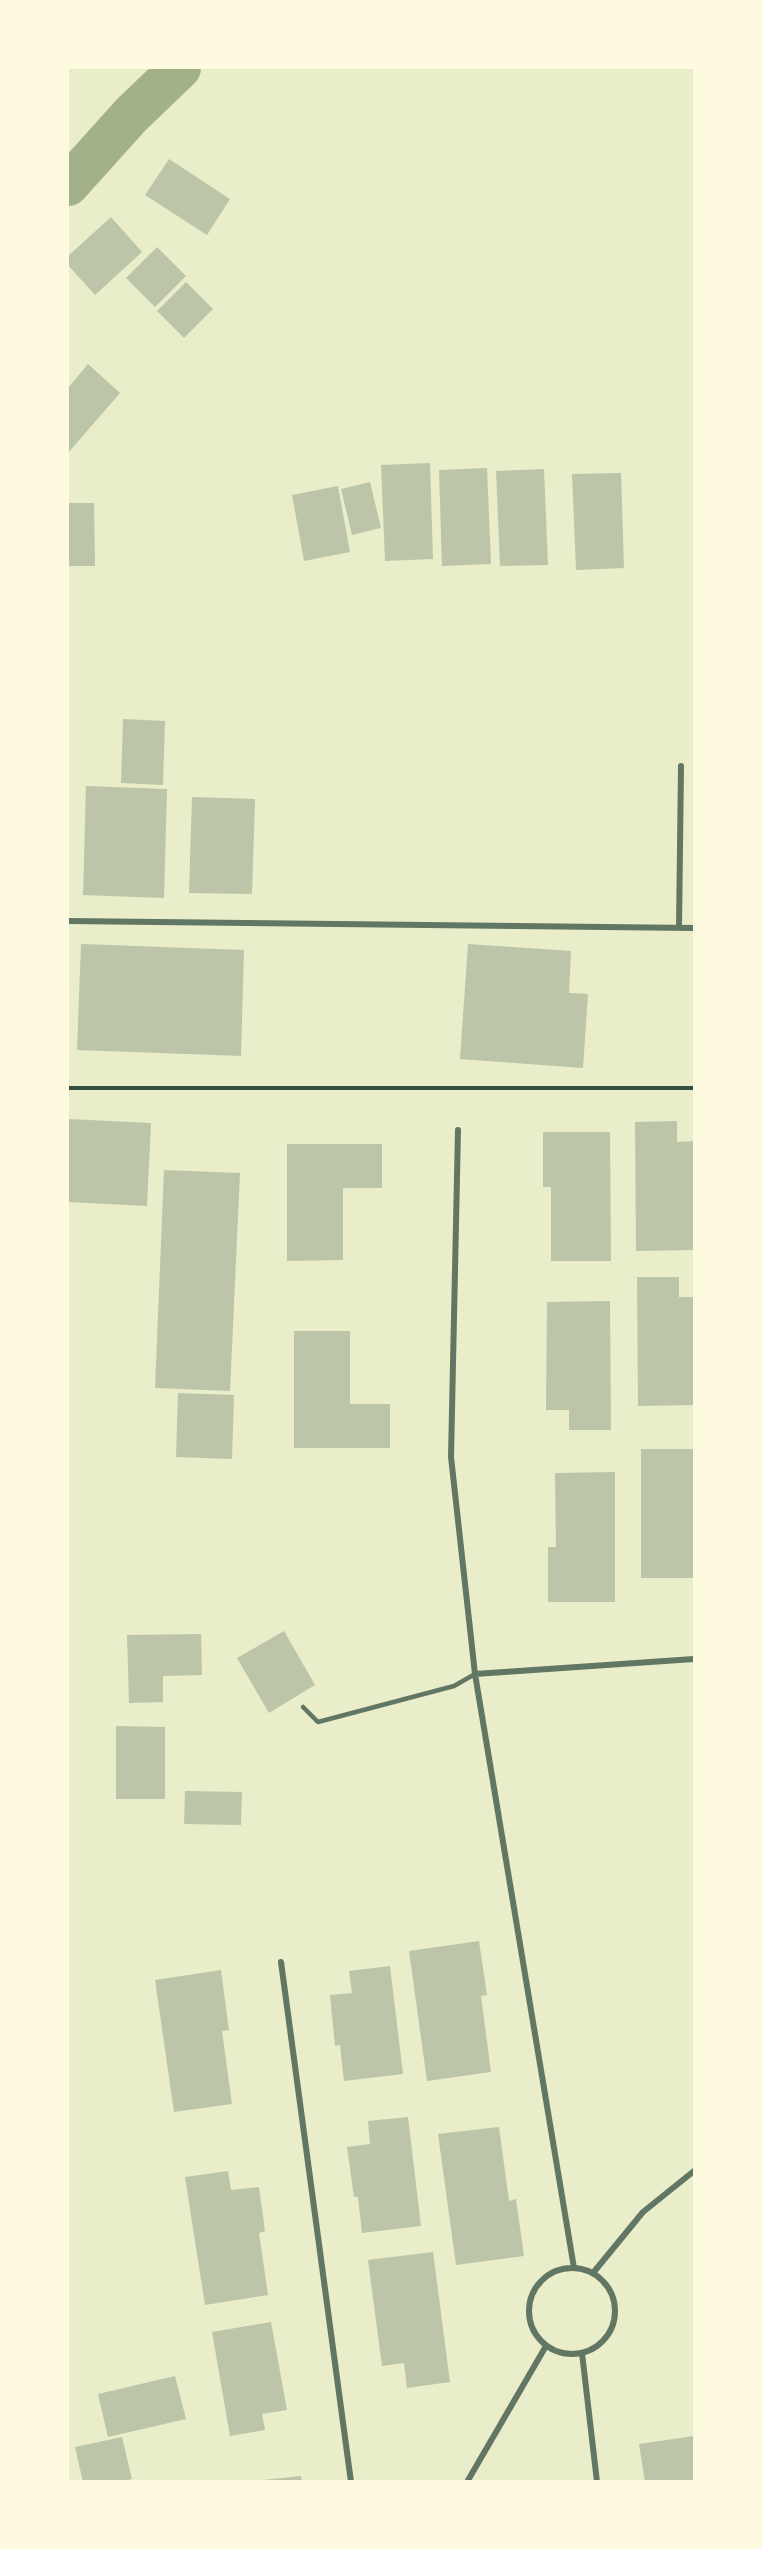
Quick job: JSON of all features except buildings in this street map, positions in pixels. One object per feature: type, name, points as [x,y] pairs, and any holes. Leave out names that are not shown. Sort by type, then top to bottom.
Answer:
[{"type":"street","points":[[679,928],[681,766]]},
{"type":"street","points":[[68,921],[694,928]]},
{"type":"street","points":[[458,1130],[451,1456],[475,1674],[574,2268]]},
{"type":"street","points":[[475,1674],[694,1659]]},
{"type":"street","points":[[281,1962],[351,2481]]},
{"type":"street","points":[[593,2273],[643,2211],[694,2171]]},
{"type":"street","points":[[574,2268],[593,2273],[604,2282],[612,2295],[615,2309],[614,2324],[607,2337],[596,2348],[582,2353],[558,2352],[546,2346],[531,2324],[532,2296],[539,2284],[549,2275],[574,2268]]},
{"type":"street","points":[[467,2481],[546,2346]]},
{"type":"street","points":[[582,2353],[597,2481]]},
{"type":"lane","points":[[303,1707],[318,1722],[454,1686],[475,1674]]},
{"type":"path","points":[[68,1088],[694,1088]]},
{"type":"waterway","points":[[68,185],[131,115],[180,68]]}]
